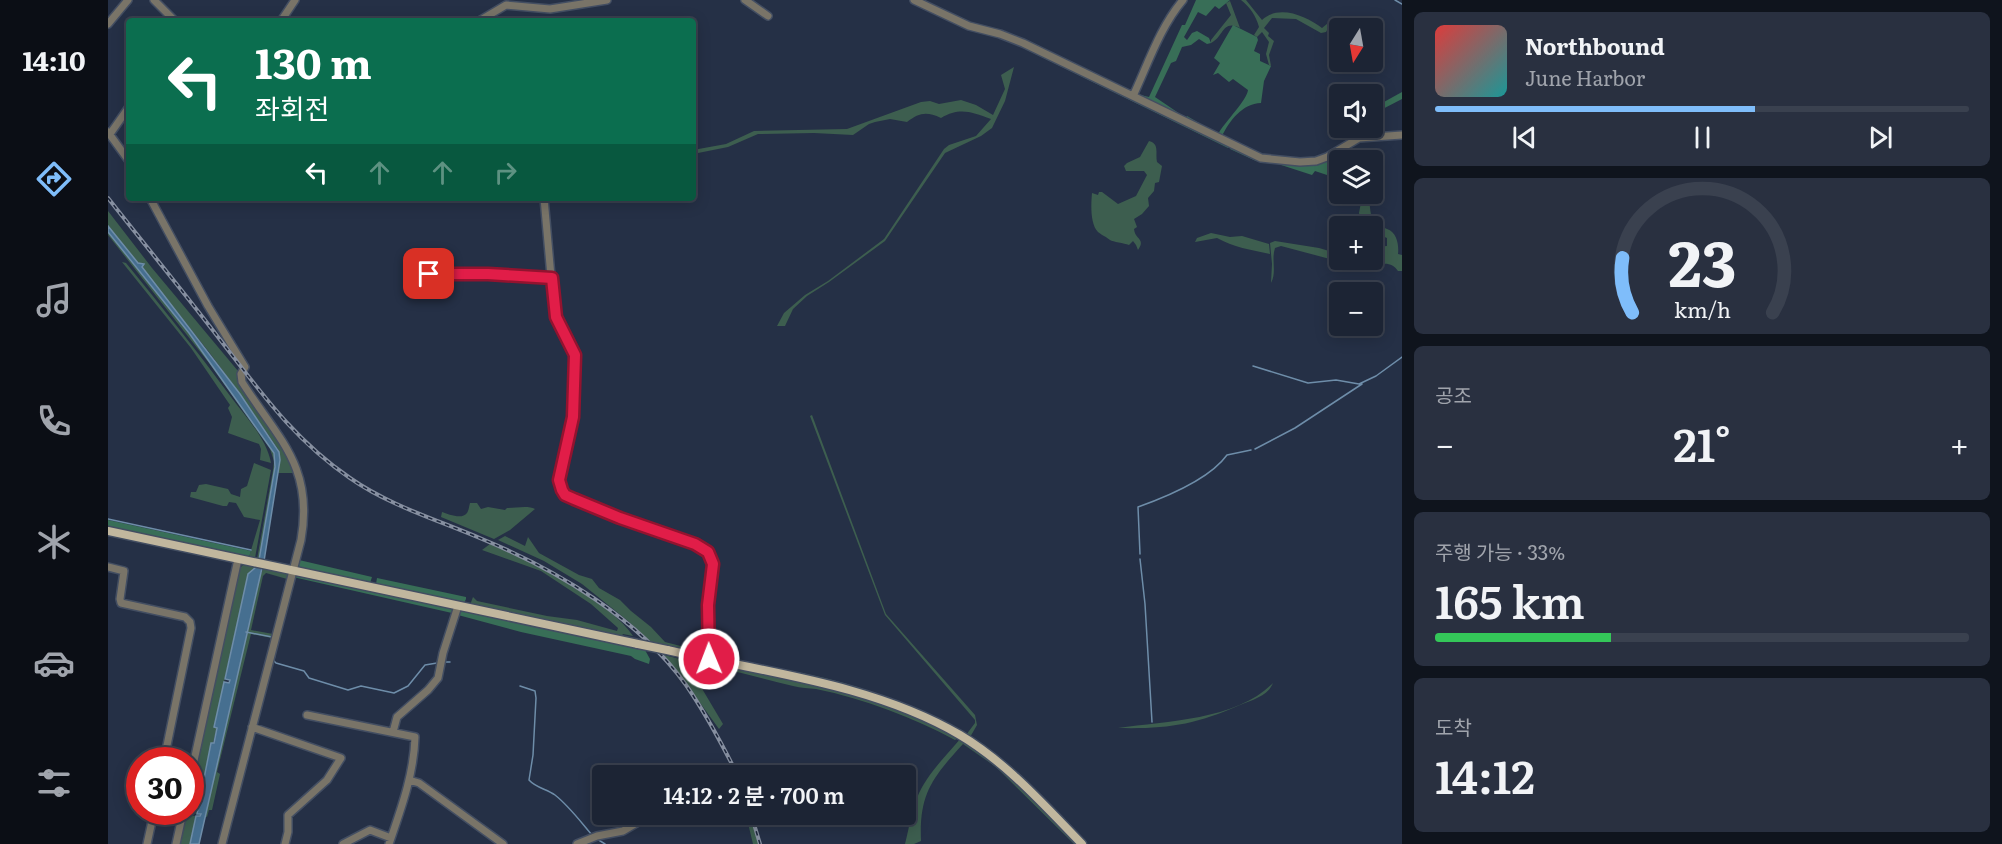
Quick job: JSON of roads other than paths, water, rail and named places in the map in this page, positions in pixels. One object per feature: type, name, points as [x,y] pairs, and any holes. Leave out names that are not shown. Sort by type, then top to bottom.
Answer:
[{"type":"main road","points":[[108,531],[709,659],[862,694],[913,713],[960,736],[1022,783],[1082,844]]},
{"type":"street","points":[[108,24],[128,0]]},
{"type":"street","points":[[154,0],[172,18]]},
{"type":"street","points":[[283,18],[295,0]]},
{"type":"street","points":[[484,18],[509,2],[550,9],[607,0]]},
{"type":"street","points":[[745,0],[768,16]]},
{"type":"street","points":[[914,0],[969,26],[1023,43],[1261,158],[1300,162],[1316,161],[1359,138],[1402,135]]},
{"type":"street","points":[[1133,96],[1164,28],[1183,0]]},
{"type":"street","points":[[126,111],[109,133],[126,157]]},
{"type":"street","points":[[152,201],[208,306],[245,367],[241,374],[243,382],[288,449],[301,478],[304,518],[301,540],[222,844]]},
{"type":"street","points":[[544,201],[556,317],[575,355],[573,417],[559,480],[562,490],[565,495],[574,499],[695,544],[708,552],[713,564],[708,605],[709,659]]},
{"type":"street","points":[[429,274],[488,274],[552,278]]},
{"type":"street","points":[[197,747],[238,559]]},
{"type":"street","points":[[108,567],[124,571],[120,599],[122,603],[185,616],[190,622],[191,628],[167,747]]},
{"type":"street","points":[[393,732],[397,717],[428,690],[438,678],[443,653],[458,606]]},
{"type":"street","points":[[307,715],[415,737],[415,755],[409,780],[390,841],[370,830],[343,844]]},
{"type":"street","points":[[252,727],[341,758],[327,780],[288,815],[285,844]]},
{"type":"street","points":[[409,780],[419,783],[503,844]]},
{"type":"street","points":[[147,844],[151,825]]},
{"type":"street","points":[[176,844],[180,825]]},
{"type":"street","points":[[577,844],[597,836],[622,831],[633,825]]},
{"type":"water","points":[[108,226],[138,263],[144,264],[142,267],[240,394],[279,452],[280,460],[264,561],[259,560],[275,467],[274,453],[189,333],[108,232]]},
{"type":"water","points":[[256,567],[262,568],[204,822],[204,778],[211,743],[214,743],[217,728],[214,727],[224,682],[229,683],[230,680],[225,679],[248,574]]},
{"type":"water","points":[[194,825],[203,825],[199,844],[190,844]]},
{"type":"waterway","points":[[1395,0],[1402,4]]},
{"type":"waterway","points":[[1253,366],[1308,383],[1336,380],[1359,384],[1376,376],[1402,357]]},
{"type":"waterway","points":[[1255,449],[1295,428],[1362,384]]},
{"type":"waterway","points":[[1140,554],[1138,507],[1174,493],[1198,480],[1227,455],[1251,450]]},
{"type":"waterway","points":[[108,519],[251,550]]},
{"type":"waterway","points":[[1140,559],[1152,722]]},
{"type":"waterway","points":[[246,632],[272,637]]},
{"type":"waterway","points":[[275,652],[274,661],[276,663],[304,671],[309,678],[348,690],[361,686],[394,693],[408,686],[425,665],[437,663]]},
{"type":"waterway","points":[[445,662],[450,662]]},
{"type":"waterway","points":[[520,686],[535,691],[536,698],[533,755],[529,780],[560,799],[592,835]]},
{"type":"waterway","points":[[597,839],[605,844]]},
{"type":"railway","points":[[108,198],[263,395],[311,447],[350,478],[381,497],[510,551],[539,565],[594,598],[644,638],[667,661],[686,685],[714,729],[732,765]]},
{"type":"railway","points":[[754,825],[760,844]]}]
